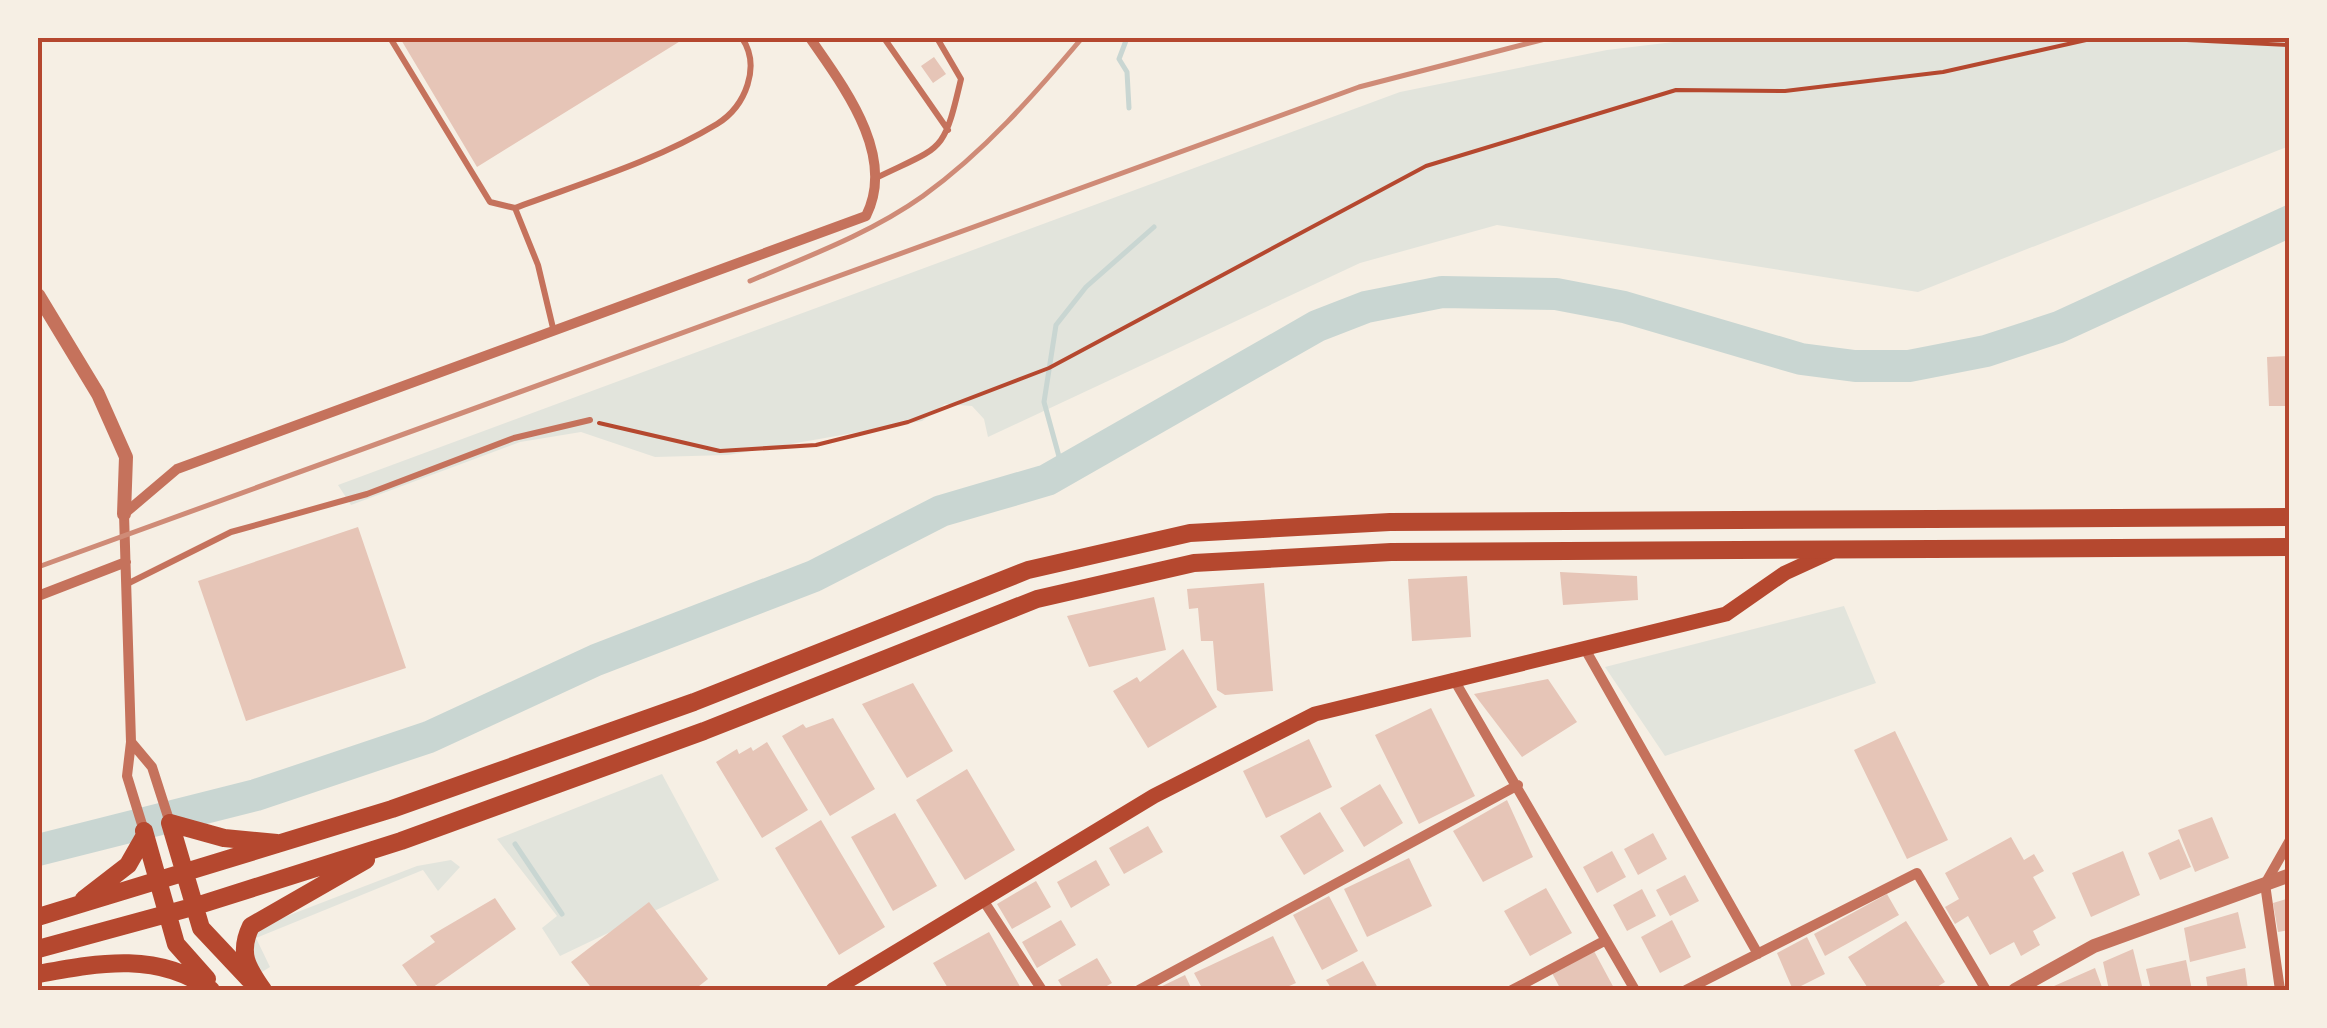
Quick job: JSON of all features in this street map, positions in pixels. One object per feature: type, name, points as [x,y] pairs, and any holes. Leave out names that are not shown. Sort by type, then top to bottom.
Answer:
[{"type":"main road","points":[[38,917],[283,844],[694,702],[1028,570],[1190,533],[1390,522],[2290,517]]},
{"type":"main road","points":[[38,950],[196,906],[401,841],[704,731],[1037,599],[1194,563],[1269,556],[2290,547]]},
{"type":"main road","points":[[834,990],[1154,796],[1314,714],[1726,614],[1785,573],[1833,551]]},
{"type":"main road","points":[[170,823],[224,838],[283,844]]},
{"type":"main road","points":[[170,823],[201,928],[261,990]]},
{"type":"main road","points":[[144,831],[176,944],[219,990]]},
{"type":"main road","points":[[75,907],[128,865],[143,843],[144,831]]},
{"type":"main road","points":[[261,990],[244,958],[244,942],[251,926],[401,841]]},
{"type":"main road","points":[[38,974],[117,962],[144,963],[172,968],[211,990]]},
{"type":"street","points":[[124,514],[177,468],[866,216],[875,198],[862,114],[810,38]]},
{"type":"street","points":[[38,296],[98,394],[126,457],[124,514],[132,742],[128,776],[144,831]]},
{"type":"street","points":[[38,596],[126,562]]},
{"type":"street","points":[[1585,648],[1758,954]]},
{"type":"street","points":[[1453,678],[1635,990]]},
{"type":"street","points":[[132,742],[152,767],[170,823]]},
{"type":"street","points":[[1139,990],[1518,785]]},
{"type":"street","points":[[2283,986],[2265,884],[2290,840]]},
{"type":"street","points":[[1686,990],[1917,874],[1986,990]]},
{"type":"street","points":[[2015,990],[2094,946],[2290,875]]},
{"type":"street","points":[[983,900],[1042,990]]},
{"type":"street","points":[[1512,990],[1606,940]]},
{"type":"lane","points":[[392,41],[490,202],[515,208],[626,166],[721,122],[749,86],[752,52],[742,38]]},
{"type":"lane","points":[[884,38],[948,132]]},
{"type":"lane","points":[[874,179],[940,147],[948,132],[961,78],[936,38]]},
{"type":"lane","points":[[515,208],[538,265],[553,328]]},
{"type":"lane","points":[[127,584],[231,532],[368,494],[514,438],[590,420]]},
{"type":"path","points":[[590,420],[720,451],[816,445],[908,422],[1049,368],[1426,166],[1676,90],[1785,90],[1943,72],[2096,38]]},
{"type":"path","points":[[2146,38],[2290,44]]},
{"type":"shaded area","points":[[1707,38],[2289,38],[2289,146],[1918,292],[1497,225],[1360,263],[988,437],[984,419],[972,406],[945,404],[922,421],[728,455],[655,457],[581,432],[520,442],[351,505],[338,485],[1400,92],[1607,50]]},
{"type":"shaded area","points":[[1844,606],[1876,683],[1665,756],[1605,667]]},
{"type":"shaded area","points":[[662,774],[719,880],[560,956],[542,928],[557,916],[497,839]]},
{"type":"shaded area","points":[[451,860],[460,867],[438,891],[423,870],[256,938],[270,967],[257,975],[251,930],[417,866]]},
{"type":"building","points":[[400,38],[681,38],[682,40],[477,167]]},
{"type":"building","points":[[934,57],[946,74],[933,83],[921,66]]},
{"type":"building","points":[[2290,356],[2290,406],[2269,406],[2267,357]]},
{"type":"building","points":[[358,527],[406,668],[246,721],[198,581]]},
{"type":"building","points":[[1560,572],[1637,576],[1638,600],[1563,605]]},
{"type":"building","points":[[1467,576],[1471,637],[1412,641],[1408,579]]},
{"type":"building","points":[[1264,583],[1273,691],[1225,695],[1217,690],[1213,641],[1201,641],[1198,608],[1189,609],[1187,589]]},
{"type":"building","points":[[1154,597],[1166,650],[1089,667],[1067,616]]},
{"type":"building","points":[[1183,649],[1217,707],[1148,748],[1113,691],[1137,677],[1140,682]]},
{"type":"building","points":[[1548,679],[1577,722],[1522,757],[1474,694]]},
{"type":"building","points":[[913,683],[953,751],[907,778],[862,704]]},
{"type":"building","points":[[1431,708],[1475,796],[1419,824],[1375,735]]},
{"type":"building","points":[[833,718],[875,789],[830,816],[782,736],[803,724],[806,728]]},
{"type":"building","points":[[1895,731],[1948,840],[1907,859],[1854,750]]},
{"type":"building","points":[[1309,739],[1332,787],[1266,818],[1243,771]]},
{"type":"building","points":[[767,742],[808,810],[762,838],[716,762],[737,749],[739,754],[751,747],[753,751]]},
{"type":"building","points":[[967,769],[1015,850],[965,880],[916,800]]},
{"type":"building","points":[[1380,784],[1403,823],[1364,847],[1340,808]]},
{"type":"building","points":[[1507,800],[1533,857],[1483,882],[1453,831]]},
{"type":"building","points":[[1320,812],[1344,851],[1304,875],[1280,836]]},
{"type":"building","points":[[895,813],[937,886],[893,911],[851,837]]},
{"type":"building","points":[[2212,817],[2229,858],[2195,872],[2178,830]]},
{"type":"building","points":[[821,820],[885,927],[839,955],[775,848]]},
{"type":"building","points":[[1148,826],[1163,852],[1124,874],[1109,848]]},
{"type":"building","points":[[1653,833],[1667,859],[1638,875],[1624,849]]},
{"type":"building","points":[[2011,837],[2024,860],[2034,854],[2044,871],[2033,877],[2056,918],[2033,931],[2040,945],[2021,956],[2014,942],[1990,955],[1968,916],[1955,924],[1945,907],[1959,899],[1945,873]]},
{"type":"building","points":[[2179,839],[2191,867],[2160,880],[2148,853]]},
{"type":"building","points":[[1612,851],[1626,877],[1597,893],[1583,867]]},
{"type":"building","points":[[2123,851],[2140,895],[2091,917],[2072,873]]},
{"type":"building","points":[[1409,858],[1432,906],[1367,937],[1344,889]]},
{"type":"building","points":[[1096,860],[1110,885],[1071,908],[1057,882]]},
{"type":"building","points":[[1685,875],[1699,901],[1670,916],[1656,890]]},
{"type":"building","points":[[1036,881],[1051,907],[1012,929],[997,904]]},
{"type":"building","points":[[1546,888],[1572,933],[1530,956],[1504,911]]},
{"type":"building","points":[[1642,889],[1656,916],[1627,931],[1613,905]]},
{"type":"building","points":[[1887,894],[1899,915],[1825,956],[1814,934]]},
{"type":"building","points":[[1329,896],[1358,951],[1322,970],[1293,915]]},
{"type":"building","points":[[495,898],[516,929],[429,990],[420,990],[402,965],[435,942],[430,936]]},
{"type":"building","points":[[2290,898],[2290,930],[2278,932],[2273,903]]},
{"type":"building","points":[[649,902],[708,979],[694,990],[593,990],[571,962]]},
{"type":"building","points":[[2238,912],[2246,948],[2190,962],[2184,928]]},
{"type":"building","points":[[1061,920],[1076,945],[1037,968],[1022,942]]},
{"type":"building","points":[[1672,920],[1691,957],[1660,973],[1641,937]]},
{"type":"building","points":[[1906,921],[1945,982],[1932,990],[1869,990],[1848,957]]},
{"type":"building","points":[[989,932],[1022,990],[949,990],[933,963]]},
{"type":"building","points":[[1273,936],[1296,983],[1280,990],[1203,990],[1194,973]]},
{"type":"building","points":[[1807,937],[1825,974],[1793,990],[1777,953]]},
{"type":"building","points":[[2133,949],[2143,990],[2109,990],[2103,962]]},
{"type":"building","points":[[1594,951],[1615,990],[1561,990],[1552,973]]},
{"type":"building","points":[[1097,958],[1112,983],[1100,990],[1064,990],[1058,980]]},
{"type":"building","points":[[2186,960],[2192,990],[2151,990],[2146,969]]},
{"type":"building","points":[[1363,961],[1379,990],[1332,990],[1326,980]]},
{"type":"building","points":[[2095,968],[2103,990],[2045,990]]},
{"type":"building","points":[[2245,968],[2248,990],[2208,990],[2206,977]]},
{"type":"building","points":[[1185,975],[1192,990],[1154,990]]},
{"type":"waterway","points":[[1127,38],[1119,59],[1127,72],[1129,108]]},
{"type":"waterway","points":[[38,850],[256,795],[429,737],[596,660],[814,576],[941,511],[1047,480],[1317,326],[1366,307],[1442,292],[1556,294],[1624,307],[1801,359],[1855,366],[1909,366],[1986,351],[2059,327],[2290,221]]},
{"type":"waterway","points":[[1063,471],[1044,402],[1056,325],[1086,287],[1154,227]]},
{"type":"waterway","points":[[515,844],[562,914]]},
{"type":"railway","points":[[750,281],[861,233],[923,196],[987,142],[1082,38]]},
{"type":"railway","points":[[38,567],[1359,87],[1549,38]]}]
